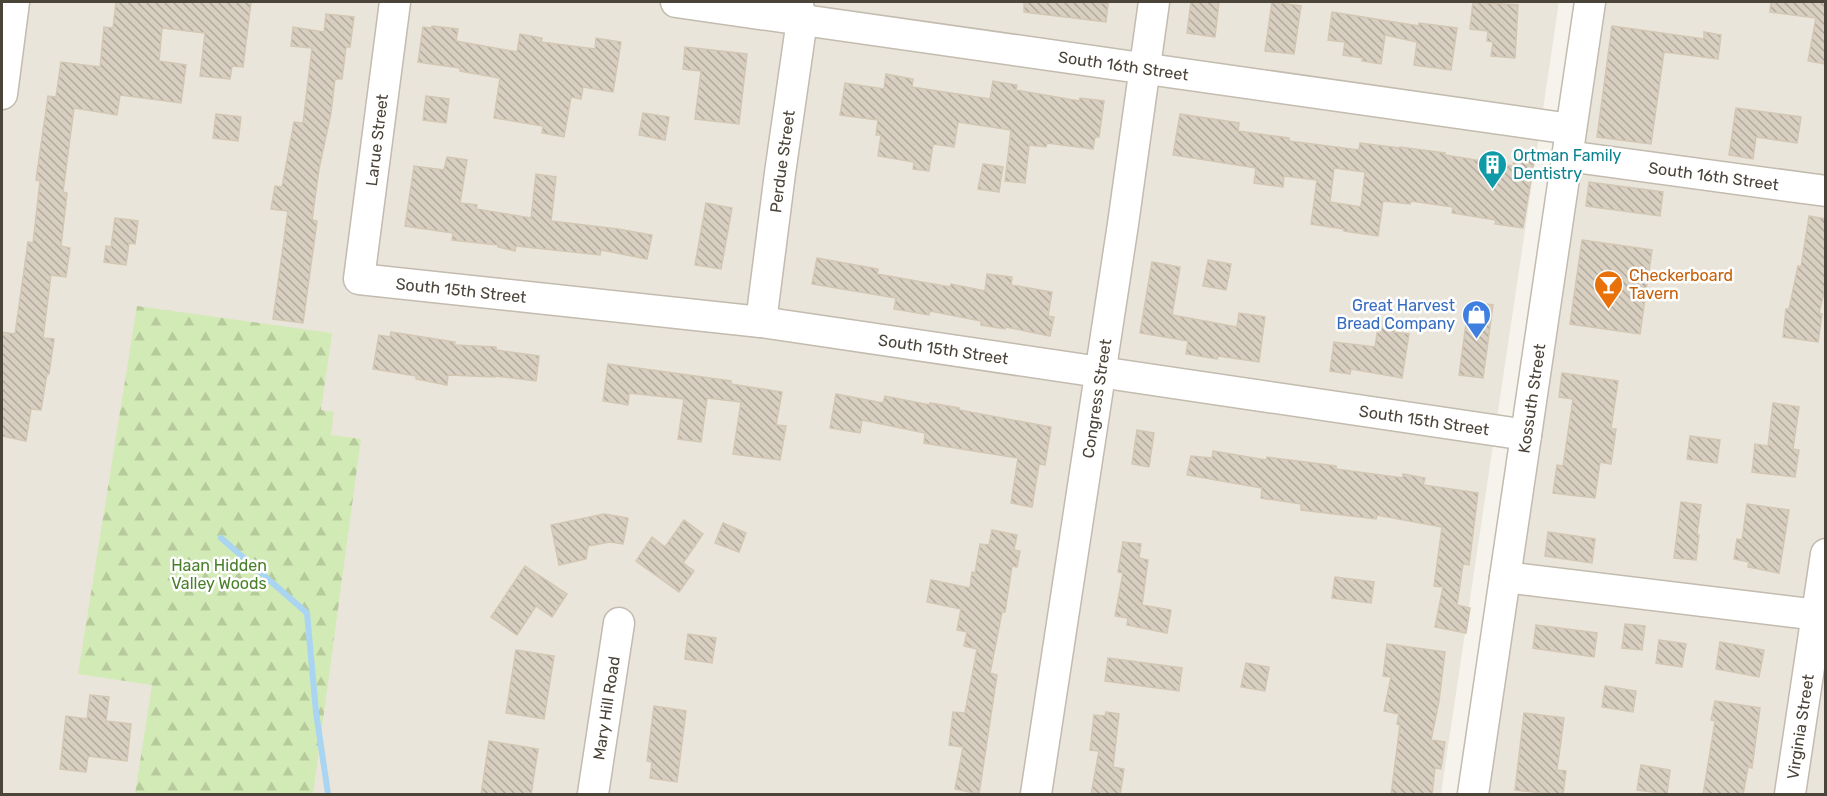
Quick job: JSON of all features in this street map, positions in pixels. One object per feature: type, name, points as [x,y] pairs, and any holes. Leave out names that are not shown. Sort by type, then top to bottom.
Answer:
[{"type":"street","points":[[2,94],[14,2]]},
{"type":"street","name":"Larue Street","points":[[360,279],[395,2]]},
{"type":"street","name":"South 16th Street","points":[[676,2],[800,11],[1145,68],[1569,142],[1826,190]]},
{"type":"street","name":"Congress Street","points":[[1036,795],[1154,2]]},
{"type":"street","name":"Kossuth Street","points":[[1473,795],[1590,2]]},
{"type":"street","name":"Perdue Street","points":[[761,322],[800,11]]},
{"type":"street","name":"South 15th Street","points":[[360,279],[761,322],[1526,435]]},
{"type":"street","name":"Virginia Street","points":[[1790,795],[1821,615],[1826,554]]},
{"type":"street","points":[[1505,577],[1821,615]]},
{"type":"street","name":"Mary Hill Road","points":[[593,795],[619,623]]},
{"type":"shaded area","points":[[2,2],[1559,2],[1441,794],[2,794]]},
{"type":"shaded area","points":[[1590,2],[1825,2],[1825,794],[1473,794]]},
{"type":"green space","name":"Haan Hidden Valley Woods","points":[[137,306],[332,333],[321,410],[334,412],[331,435],[361,439],[313,794],[135,794],[152,685],[78,674]]},
{"type":"building","points":[[116,2],[251,2],[243,67],[232,66],[230,79],[200,76],[205,33],[162,28],[159,61],[186,65],[181,103],[120,95],[117,115],[74,108],[63,192],[67,193],[61,246],[70,248],[66,277],[51,275],[43,338],[54,339],[49,374],[47,374],[41,410],[31,409],[26,441],[2,436],[2,332],[15,334],[28,242],[33,243],[40,181],[36,180],[48,96],[56,97],[61,62],[100,67],[104,27],[113,28]]},
{"type":"building","points":[[1024,2],[1108,4],[1106,22],[1024,12]]},
{"type":"building","points":[[1191,2],[1219,2],[1215,37],[1187,33]]},
{"type":"building","points":[[1272,2],[1301,6],[1294,54],[1265,51]]},
{"type":"building","points":[[1473,2],[1518,5],[1515,58],[1491,56],[1493,42],[1487,41],[1488,31],[1470,29]]},
{"type":"building","points":[[1771,2],[1826,2],[1826,64],[1808,61],[1816,18],[1770,12]]},
{"type":"building","points":[[1332,12],[1419,26],[1419,23],[1457,28],[1451,70],[1414,65],[1417,42],[1385,35],[1381,64],[1343,55],[1345,42],[1328,40]]},
{"type":"building","points":[[326,14],[354,17],[350,47],[346,47],[342,79],[335,79],[331,113],[319,169],[312,220],[317,221],[303,323],[273,319],[288,211],[271,209],[275,186],[282,187],[294,122],[303,123],[312,48],[291,46],[293,27],[324,32]]},
{"type":"building","points":[[432,26],[458,29],[456,41],[517,52],[520,34],[542,38],[541,42],[595,49],[596,38],[621,42],[613,92],[583,87],[581,99],[571,97],[564,137],[542,133],[543,126],[494,118],[500,78],[460,71],[460,68],[418,62],[423,27],[432,28]]},
{"type":"building","points":[[1612,26],[1704,39],[1704,32],[1721,35],[1718,59],[1664,52],[1651,144],[1597,137]]},
{"type":"building","points":[[685,47],[747,54],[739,124],[695,119],[701,71],[683,69]]},
{"type":"building","points":[[886,74],[913,79],[912,87],[990,99],[993,81],[1017,85],[1016,90],[1079,101],[1080,98],[1104,101],[1099,137],[1095,137],[1093,149],[1047,143],[1046,147],[1029,145],[1025,183],[1005,181],[1011,130],[958,122],[954,147],[933,144],[929,171],[913,169],[914,162],[878,156],[881,135],[876,135],[878,120],[840,115],[845,83],[884,89]]},
{"type":"building","points":[[426,96],[449,99],[446,123],[423,120]]},
{"type":"building","points":[[1736,108],[1801,117],[1797,143],[1756,137],[1753,159],[1729,155]]},
{"type":"building","points":[[643,113],[669,117],[665,140],[639,135]]},
{"type":"building","points":[[216,114],[241,117],[238,141],[213,138]]},
{"type":"building","points":[[1180,114],[1239,123],[1238,131],[1289,138],[1289,141],[1359,150],[1360,143],[1400,147],[1513,166],[1515,153],[1535,156],[1523,228],[1495,224],[1496,220],[1452,213],[1453,207],[1411,201],[1410,204],[1383,201],[1378,236],[1311,224],[1317,180],[1284,176],[1283,187],[1254,183],[1256,168],[1173,155]],"holes":[[[1334,168],[1365,172],[1361,207],[1330,202]]]},
{"type":"building","points":[[447,157],[467,160],[460,203],[477,205],[476,209],[531,218],[536,174],[556,177],[551,221],[652,235],[647,259],[601,250],[600,255],[516,246],[515,251],[498,247],[498,245],[452,240],[453,233],[405,226],[414,166],[444,170]]},
{"type":"building","points":[[983,164],[1003,167],[999,192],[978,189]]},
{"type":"building","points":[[1589,182],[1663,192],[1660,216],[1586,206]]},
{"type":"building","points":[[706,203],[732,208],[721,269],[695,265]]},
{"type":"building","points":[[1809,216],[1826,219],[1826,285],[1819,313],[1822,314],[1818,342],[1783,337],[1786,309],[1789,309],[1798,266],[1801,267]]},
{"type":"building","points":[[115,218],[138,221],[135,244],[129,243],[126,265],[104,262],[106,246],[111,247]]},
{"type":"building","points":[[1582,240],[1652,250],[1640,334],[1570,324]]},
{"type":"building","points":[[817,258],[878,269],[877,274],[985,291],[987,274],[1012,277],[1011,285],[1052,292],[1048,316],[1054,317],[1050,336],[1006,327],[1005,329],[981,325],[981,321],[930,311],[929,315],[894,309],[896,298],[812,284]]},
{"type":"building","points":[[1208,260],[1231,264],[1226,290],[1203,286]]},
{"type":"building","points":[[1152,262],[1180,267],[1172,315],[1237,327],[1239,313],[1265,317],[1259,362],[1186,354],[1188,341],[1140,333]]},
{"type":"building","name":"Great Harvest Bread Company","points":[[1469,302],[1493,305],[1483,378],[1459,375]]},
{"type":"building","points":[[1379,321],[1395,323],[1394,332],[1409,334],[1402,378],[1351,369],[1350,374],[1330,371],[1334,342],[1375,347]]},
{"type":"building","points":[[391,332],[455,342],[454,345],[496,347],[496,350],[539,356],[536,381],[495,376],[448,375],[447,385],[416,379],[416,376],[373,369],[379,335],[390,337]]},
{"type":"building","points":[[608,364],[731,381],[731,384],[782,392],[776,425],[786,426],[780,460],[733,454],[741,402],[707,398],[701,442],[678,439],[684,399],[629,393],[628,405],[603,401]]},
{"type":"building","points":[[1562,373],[1618,381],[1611,429],[1616,429],[1611,464],[1600,462],[1595,498],[1553,493],[1557,465],[1563,466],[1573,399],[1559,397]]},
{"type":"building","points":[[836,394],[883,403],[885,396],[1051,427],[1045,465],[1039,464],[1032,507],[1011,503],[1018,458],[924,443],[925,433],[862,420],[860,433],[830,428]]},
{"type":"building","points":[[1773,403],[1799,407],[1793,449],[1799,450],[1795,477],[1752,472],[1755,444],[1768,446]]},
{"type":"building","points":[[1137,430],[1154,433],[1149,467],[1132,464]]},
{"type":"building","points":[[1690,436],[1720,440],[1717,463],[1687,459]]},
{"type":"building","points":[[1213,451],[1266,460],[1267,457],[1336,466],[1336,469],[1403,478],[1403,474],[1425,478],[1423,485],[1478,493],[1469,565],[1463,564],[1457,605],[1470,608],[1466,633],[1435,627],[1443,587],[1434,586],[1442,527],[1377,515],[1376,519],[1301,510],[1301,504],[1261,498],[1262,488],[1187,475],[1191,456],[1212,458]]},
{"type":"building","points":[[1681,502],[1701,505],[1696,560],[1674,558]]},
{"type":"building","points":[[1747,504],[1789,510],[1779,573],[1748,567],[1749,562],[1734,559],[1737,539],[1742,540]]},
{"type":"building","points":[[604,514],[628,518],[623,544],[610,542],[588,546],[586,559],[559,565],[551,525]]},
{"type":"building","points":[[684,520],[703,534],[683,563],[694,571],[679,592],[636,561],[652,537],[665,547]]},
{"type":"building","points":[[723,523],[746,533],[739,552],[715,543]]},
{"type":"building","points":[[992,530],[1017,535],[1014,550],[1020,551],[1017,567],[1012,566],[1005,612],[1002,612],[990,673],[997,675],[979,794],[955,789],[963,747],[949,745],[953,712],[965,713],[977,649],[964,646],[967,632],[957,630],[961,609],[927,602],[931,580],[970,588],[980,544],[989,545]]},
{"type":"building","points":[[1548,532],[1595,539],[1592,563],[1545,556]]},
{"type":"building","points":[[1123,542],[1141,544],[1139,558],[1148,560],[1142,605],[1171,610],[1167,633],[1127,625],[1128,618],[1115,616],[1123,573],[1118,572]]},
{"type":"building","points":[[525,566],[567,594],[552,617],[536,606],[517,635],[491,617]]},
{"type":"building","points":[[1335,577],[1374,582],[1371,603],[1332,598]]},
{"type":"building","points":[[1625,624],[1645,626],[1642,650],[1622,648]]},
{"type":"building","points":[[1536,625],[1597,633],[1594,657],[1533,648]]},
{"type":"building","points":[[688,634],[716,638],[712,663],[685,659]]},
{"type":"building","points":[[1659,640],[1686,644],[1682,667],[1656,663]]},
{"type":"building","points":[[1720,642],[1764,650],[1759,677],[1716,669]]},
{"type":"building","points":[[1387,644],[1445,652],[1431,740],[1445,742],[1441,769],[1435,768],[1432,795],[1391,795],[1400,725],[1397,724],[1399,714],[1384,711],[1391,677],[1383,676]]},
{"type":"building","points":[[516,650],[554,656],[544,719],[506,713]]},
{"type":"building","points":[[1108,658],[1182,668],[1179,691],[1105,681]]},
{"type":"building","points":[[1246,663],[1269,667],[1265,691],[1241,687]]},
{"type":"building","points":[[1605,686],[1636,691],[1633,712],[1602,707]]},
{"type":"building","points":[[90,695],[109,697],[106,721],[131,724],[127,761],[88,756],[86,772],[60,769],[66,716],[87,719]]},
{"type":"building","points":[[1715,701],[1760,708],[1752,768],[1748,767],[1743,795],[1703,795],[1715,721],[1711,720]]},
{"type":"building","points":[[654,706],[686,711],[677,782],[650,778],[652,762],[647,761]]},
{"type":"building","points":[[1106,712],[1119,714],[1113,767],[1124,769],[1120,795],[1091,795],[1099,751],[1090,750],[1094,715],[1105,716]]},
{"type":"building","points":[[1524,713],[1564,718],[1557,770],[1566,771],[1563,795],[1515,790]]},
{"type":"building","points":[[489,741],[538,749],[531,795],[481,795]]},
{"type":"building","points":[[1641,765],[1670,770],[1667,794],[1637,790]]},
{"type":"waterway","points":[[221,538],[307,613],[316,712],[328,794]]},
{"type":"place","name":"Ortman Family Dentistry","points":[[1492,190]]},
{"type":"place","name":"Checkerboard Tavern","points":[[1608,310]]},
{"type":"place","name":"Great Harvest Bread Company","points":[[1476,340]]}]
